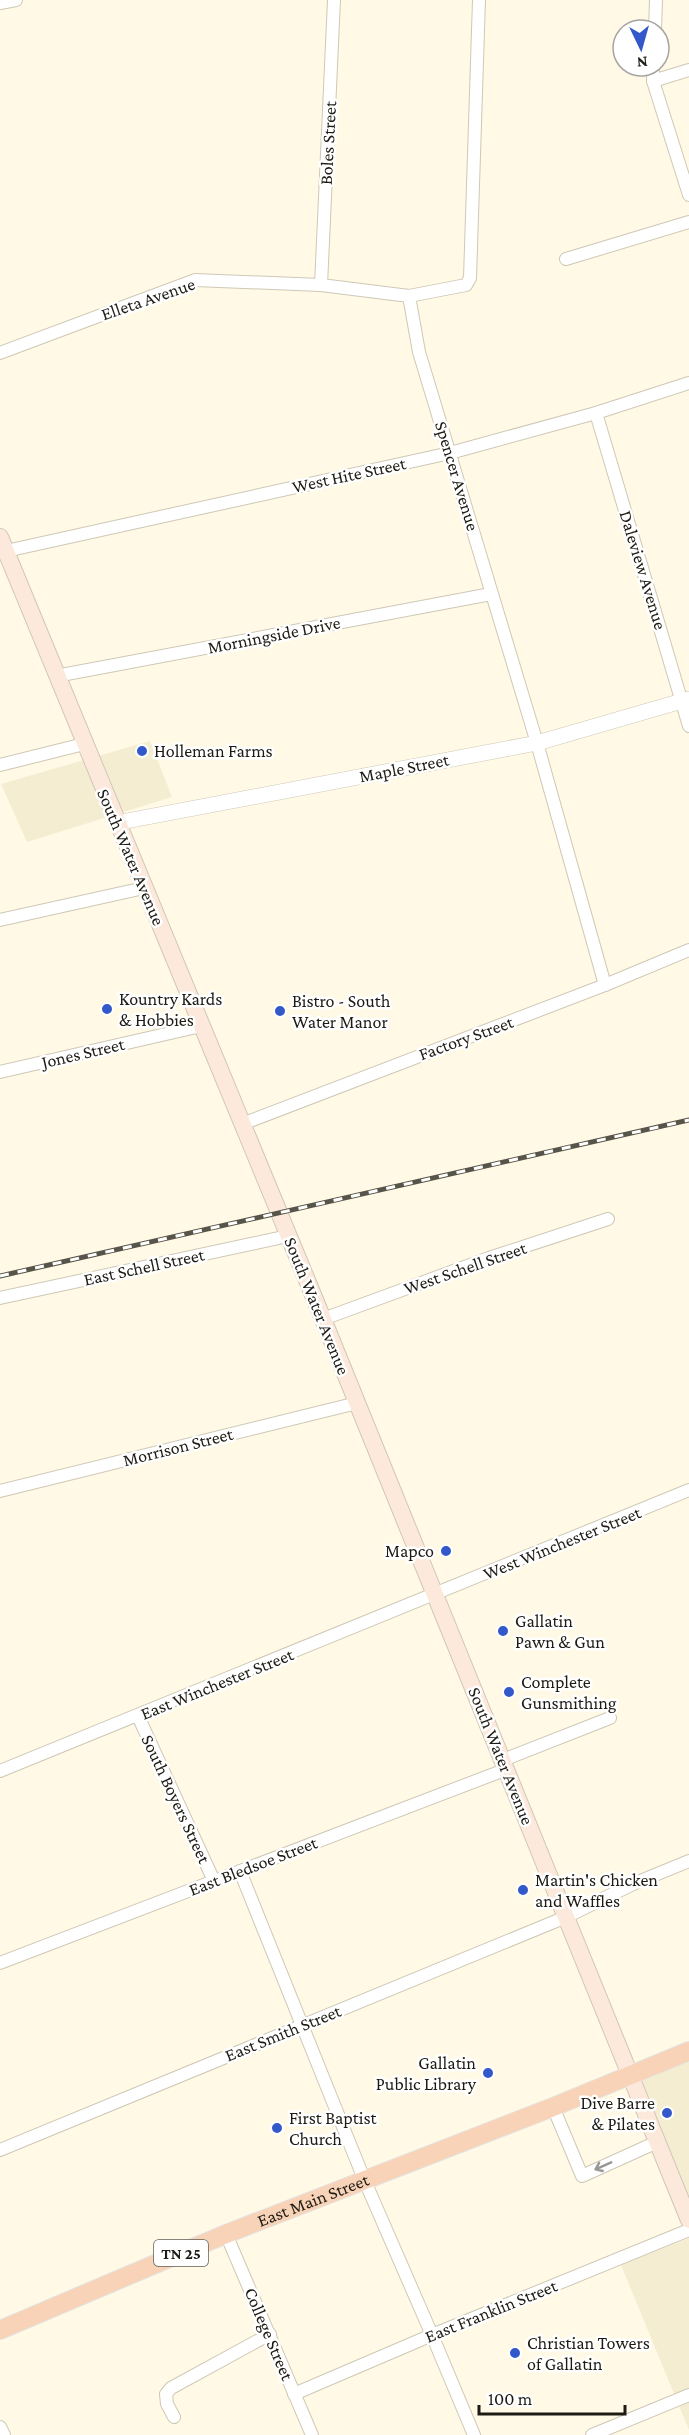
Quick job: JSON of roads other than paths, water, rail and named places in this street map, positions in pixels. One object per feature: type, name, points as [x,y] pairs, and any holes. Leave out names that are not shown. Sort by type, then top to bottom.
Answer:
[{"type":"main road","name":"South Water Avenue","points":[[3,544],[116,823],[323,1319],[689,2220]]},
{"type":"main road","name":"TN 25","points":[[630,2076],[689,2051]]},
{"type":"main road","name":"East Main Street","points":[[0,2330],[226,2234],[630,2076]]},
{"type":"street","points":[[0,3],[16,0]]},
{"type":"street","name":"Boles Street","points":[[321,285],[334,0]]},
{"type":"street","points":[[409,296],[456,288],[466,285],[470,278],[479,0]]},
{"type":"street","points":[[655,18],[656,0]]},
{"type":"street","points":[[689,70],[653,81],[689,195]]},
{"type":"street","points":[[566,259],[689,222]]},
{"type":"street","name":"Elleta Avenue","points":[[0,353],[195,280],[321,285],[409,296]]},
{"type":"street","name":"Spencer Avenue","points":[[409,296],[419,352],[537,743],[605,985]]},
{"type":"street","name":"West Hite Street","points":[[3,544],[450,453],[596,413],[689,383]]},
{"type":"street","name":"Daleview Avenue","points":[[596,413],[685,700],[689,726]]},
{"type":"street","name":"Morningside Drive","points":[[56,676],[491,594]]},
{"type":"street","name":"Maple Street","points":[[116,823],[537,743],[685,700]]},
{"type":"street","points":[[0,765],[84,744]]},
{"type":"street","points":[[0,920],[144,888]]},
{"type":"street","name":"Factory Street","points":[[242,1124],[605,985],[689,950]]},
{"type":"street","name":"Jones Street","points":[[0,1072],[201,1026]]},
{"type":"street","name":"West Schell Street","points":[[323,1319],[489,1258],[608,1219]]},
{"type":"street","name":"East Schell Street","points":[[0,1298],[288,1236]]},
{"type":"street","name":"Morrison Street","points":[[0,1491],[357,1403]]},
{"type":"street","name":"West Winchester Street","points":[[434,1595],[689,1490]]},
{"type":"street","name":"East Winchester Street","points":[[1,1767],[138,1716],[434,1595]]},
{"type":"street","name":"South Boyers Street","points":[[138,1716],[213,1881]]},
{"type":"street","name":"East Bledsoe Street","points":[[0,1963],[240,1871],[505,1765],[610,1718]]},
{"type":"street","name":"East Smith Street","points":[[0,2150],[566,1917],[633,1884],[689,1861]]},
{"type":"street","points":[[240,1871],[363,2179],[474,2435]]},
{"type":"street","points":[[553,2108],[582,2176],[657,2142]]},
{"type":"street","name":"East Franklin Street","points":[[294,2394],[432,2334],[689,2230]]},
{"type":"street","name":"College Street","points":[[226,2234],[312,2435]]},
{"type":"street","points":[[174,2417],[167,2404],[166,2394],[171,2388],[270,2334]]},
{"type":"street","points":[[592,2435],[608,2432],[689,2395]]},
{"type":"street","points":[[0,2427],[3,2435]]},
{"type":"railway","points":[[0,1276],[689,1120]]},
{"type":"place","name":"Holleman Farms","points":[[142,751]]},
{"type":"place","name":"Kountry Kards & Hobbies","points":[[107,1009]]},
{"type":"place","name":"Bistro - South Water Manor","points":[[280,1011]]},
{"type":"place","name":"Mapco","points":[[446,1551]]},
{"type":"place","name":"Gallatin Pawn & Gun","points":[[503,1631]]},
{"type":"place","name":"Complete Gunsmithing","points":[[509,1692]]},
{"type":"place","name":"Martin's Chicken and Waffles","points":[[523,1890]]},
{"type":"place","name":"Gallatin Public Library","points":[[488,2073]]},
{"type":"place","name":"Dive Barre & Pilates","points":[[667,2113]]},
{"type":"place","name":"First Baptist Church","points":[[277,2128]]},
{"type":"place","name":"Christian Towers of Gallatin","points":[[515,2353]]}]
